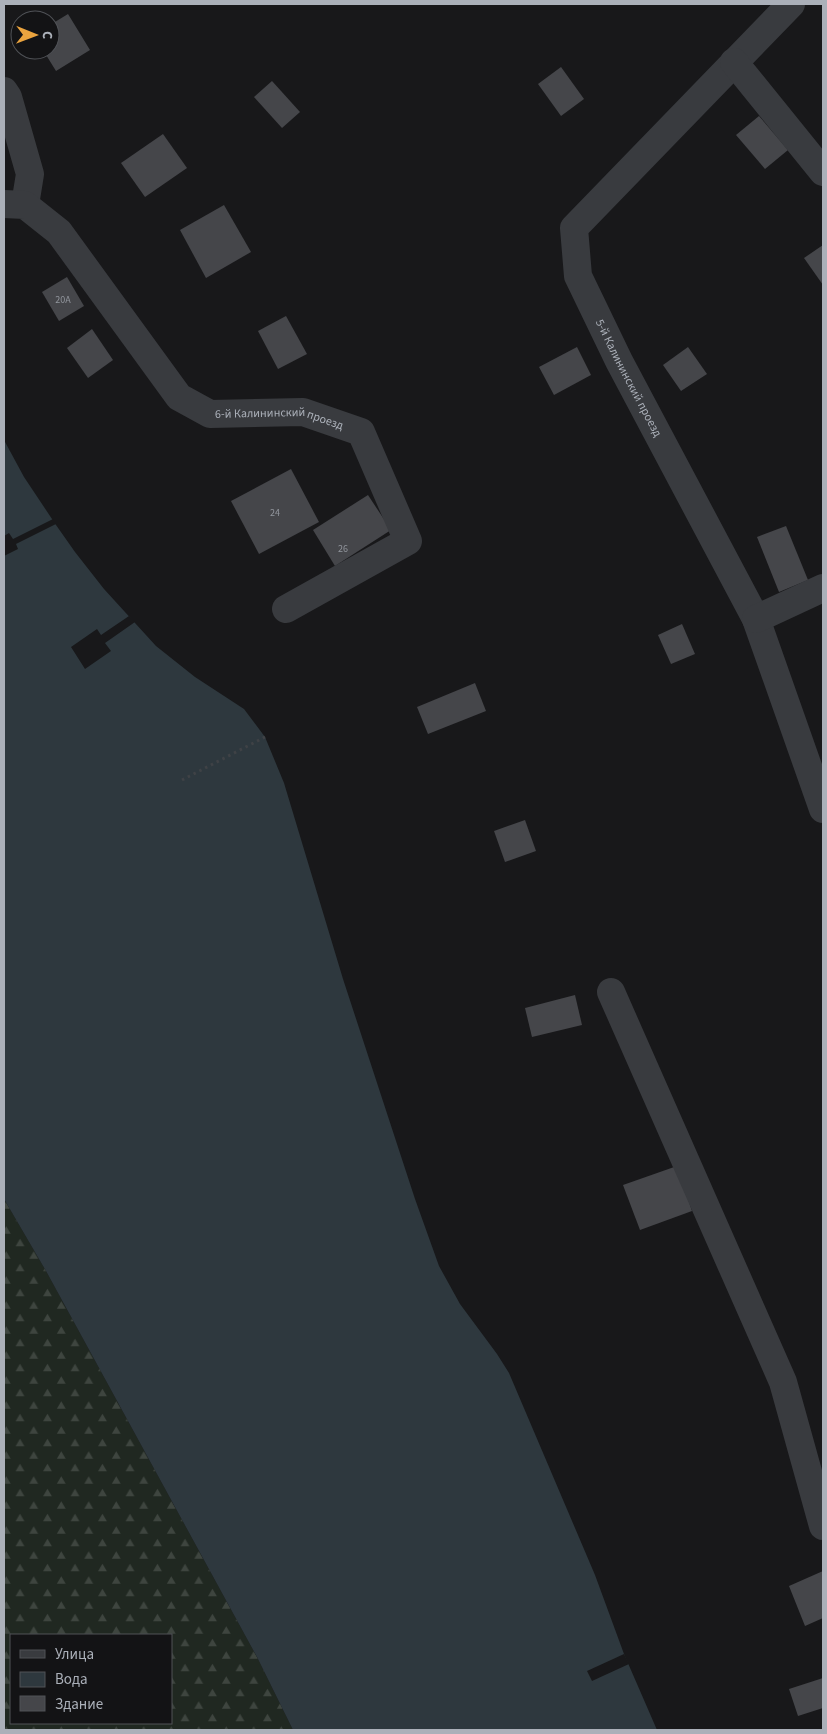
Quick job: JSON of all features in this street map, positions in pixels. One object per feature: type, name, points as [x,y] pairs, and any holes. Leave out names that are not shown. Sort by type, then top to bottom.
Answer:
[{"type":"street","name":"5-й Калининский проезд","points":[[790,4],[574,228],[578,276],[619,361],[756,619],[823,809]]},
{"type":"street","points":[[734,62],[823,172]]},
{"type":"street","points":[[4,91],[8,97],[30,174],[14,205]]},
{"type":"street","name":"6-й Калининский проезд","points":[[14,205],[59,232],[179,398],[210,414],[303,412],[361,432],[408,541],[286,609]]},
{"type":"street","points":[[756,619],[823,588]]},
{"type":"street","points":[[611,992],[784,1382],[823,1526]]},
{"type":"path","points":[[182,780],[265,737]]},
{"type":"green space","points":[[4,1199],[46,1271],[257,1657],[293,1730],[4,1730]]},
{"type":"water","points":[[4,440],[24,477],[56,525],[104,589],[156,646],[195,677],[244,709],[265,737],[284,783],[343,979],[415,1199],[439,1266],[460,1304],[509,1373],[595,1575],[624,1654],[657,1730],[293,1730],[257,1657],[46,1271],[4,1199]]},
{"type":"pier","points":[[53,519],[56,524],[16,544],[18,549],[4,556],[4,536],[9,533],[13,539]]},
{"type":"pier","points":[[129,616],[135,622],[105,643],[111,651],[85,669],[71,647],[97,629],[101,635]]},
{"type":"pier","points":[[624,1654],[629,1664],[592,1681],[587,1671]]},
{"type":"building","points":[[68,14],[90,50],[56,71],[49,60],[60,60],[60,19]]},
{"type":"building","points":[[561,67],[584,99],[561,116],[538,84]]},
{"type":"building","points":[[272,81],[300,112],[282,128],[254,97]]},
{"type":"building","points":[[759,116],[788,150],[765,169],[736,135]]},
{"type":"building","points":[[163,134],[187,168],[145,197],[121,163]]},
{"type":"building","points":[[224,205],[251,252],[206,278],[180,230]]},
{"type":"building","points":[[823,245],[823,285],[804,258]]},
{"type":"building","points":[[67,277],[84,306],[59,321],[42,292]]},
{"type":"building","points":[[286,316],[307,354],[278,369],[258,331]]},
{"type":"building","points":[[92,329],[113,360],[88,378],[67,348]]},
{"type":"building","points":[[577,347],[591,375],[554,395],[539,367]]},
{"type":"building","points":[[688,347],[707,374],[681,391],[663,365]]},
{"type":"building","points":[[291,469],[319,522],[259,554],[231,501]]},
{"type":"building","points":[[368,495],[391,530],[335,566],[313,530]]},
{"type":"building","points":[[786,526],[808,580],[779,592],[757,537]]},
{"type":"building","points":[[682,624],[695,654],[671,664],[658,635]]},
{"type":"building","points":[[475,683],[486,711],[428,734],[417,707]]},
{"type":"building","points":[[525,820],[536,851],[505,862],[494,831]]},
{"type":"building","points":[[575,995],[582,1025],[532,1037],[525,1008]]},
{"type":"building","points":[[677,1166],[692,1211],[640,1230],[623,1185]]},
{"type":"building","points":[[823,1571],[823,1618],[805,1626],[789,1586]]},
{"type":"building","points":[[823,1678],[823,1708],[798,1716],[789,1689]]}]
